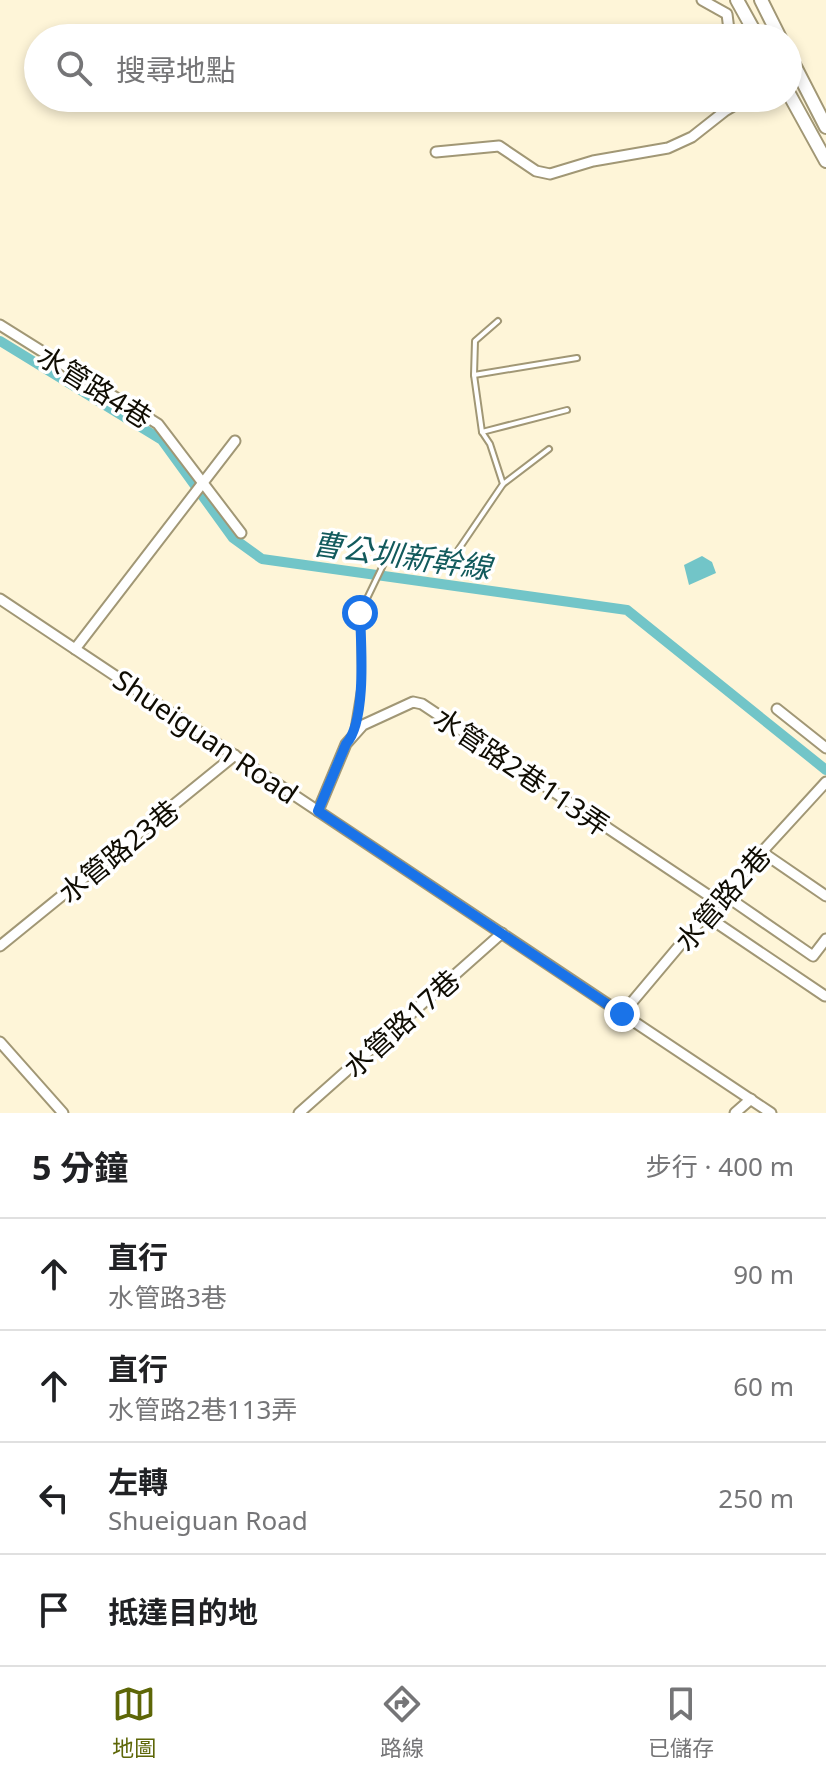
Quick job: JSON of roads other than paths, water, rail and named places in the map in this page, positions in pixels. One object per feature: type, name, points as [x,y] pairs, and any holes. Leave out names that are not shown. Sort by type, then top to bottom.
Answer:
[{"type":"street","points":[[702,0],[727,14],[728,24]]},
{"type":"street","points":[[737,0],[750,24]]},
{"type":"street","points":[[761,0],[773,24]]},
{"type":"street","points":[[802,80],[826,127]]},
{"type":"street","points":[[436,152],[499,146],[536,171],[554,173],[593,161],[668,148],[692,137],[724,112]]},
{"type":"street","points":[[800,112],[824,154]]},
{"type":"street","name":"水管路4巷","points":[[0,325],[158,424],[241,533]]},
{"type":"street","points":[[75,649],[235,441]]},
{"type":"street","name":"Shueiguan Road","points":[[0,599],[771,1113]]},
{"type":"street","name":"水管路2巷113弄","points":[[318,811],[346,744],[363,725],[405,704],[422,704],[813,956],[826,939]]},
{"type":"street","points":[[777,709],[826,748]]},
{"type":"street","name":"水管路23巷","points":[[0,946],[235,755]]},
{"type":"street","name":"水管路2巷","points":[[622,1014],[720,897],[825,783]]},
{"type":"street","points":[[762,852],[826,896]]},
{"type":"street","points":[[705,915],[825,996]]},
{"type":"street","name":"水管路17巷","points":[[299,1113],[502,933]]},
{"type":"street","points":[[0,1042],[63,1113]]},
{"type":"street","points":[[735,1113],[751,1099]]},
{"type":"lane","points":[[498,321],[475,341],[474,375],[482,432],[490,444],[503,484]]},
{"type":"lane","points":[[474,375],[577,358]]},
{"type":"lane","points":[[482,432],[567,410]]},
{"type":"lane","points":[[353,736],[361,684],[360,613],[387,556],[426,562],[454,556],[503,484],[549,449]]},
{"type":"water","points":[[702,556],[712,562],[716,573],[689,585],[684,565]]},
{"type":"waterway","name":"曹公圳新幹線","points":[[0,341],[162,440],[233,538],[262,559],[627,610],[826,770]]}]
